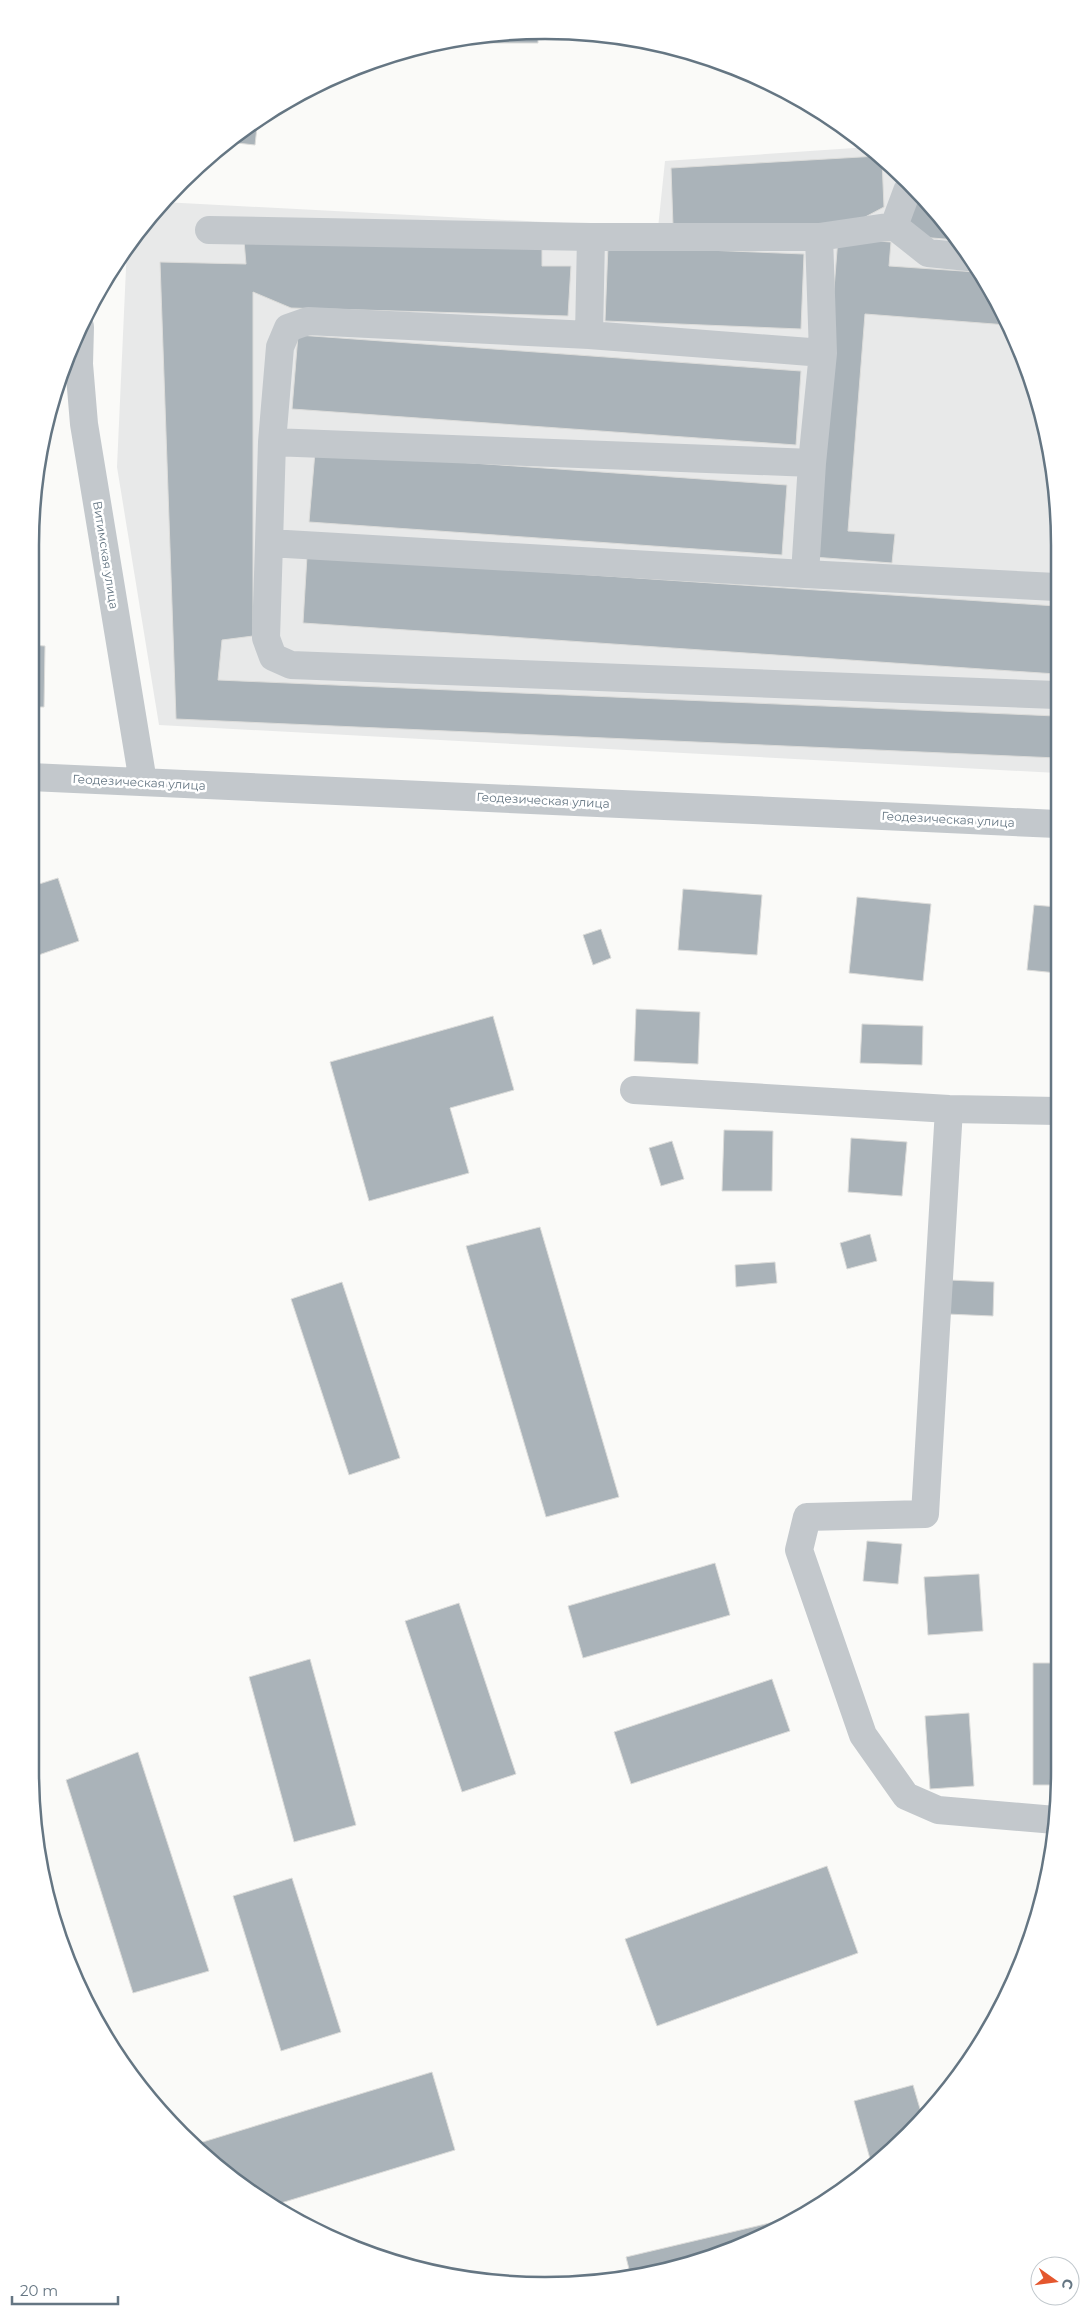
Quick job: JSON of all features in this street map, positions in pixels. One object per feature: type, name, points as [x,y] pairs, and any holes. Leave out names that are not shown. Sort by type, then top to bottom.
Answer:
[{"type":"street","points":[[894,226],[907,191]]},
{"type":"street","points":[[209,230],[591,237],[819,237],[894,226],[928,253],[961,256]]},
{"type":"street","points":[[589,335],[591,237]]},
{"type":"street","points":[[805,574],[812,463],[823,353],[819,237]]},
{"type":"street","points":[[823,353],[589,335],[308,321],[288,328],[280,347],[272,442],[266,638],[272,657],[291,665],[1051,695]]},
{"type":"street","name":"Витимская улица","points":[[73,361],[143,782]]},
{"type":"street","points":[[272,442],[812,463]]},
{"type":"street","points":[[269,543],[1051,587]]},
{"type":"street","name":"Геодезическая улица","points":[[39,777],[1051,824]]},
{"type":"street","points":[[634,1090],[949,1109],[1051,1111]]},
{"type":"street","points":[[949,1109],[926,1514],[807,1517],[799,1550],[863,1735],[906,1796],[938,1810],[1049,1819]]},
{"type":"shaded area","points":[[859,148],[879,164],[926,211],[966,264],[999,321],[1013,351],[1034,414],[1042,446],[1050,512],[1051,545],[1051,773],[159,725],[117,467],[126,261],[164,211],[172,202],[658,228],[665,161]]},
{"type":"building","points":[[538,39],[538,43],[483,43],[512,40]]},
{"type":"building","points":[[257,129],[255,145],[237,143]]},
{"type":"building","points":[[870,156],[882,167],[884,207],[852,224],[673,226],[671,168]]},
{"type":"building","points":[[909,199],[915,199],[949,239],[906,236]]},
{"type":"building","points":[[838,238],[891,242],[889,266],[971,272],[1001,325],[865,314],[848,531],[895,534],[892,563],[813,557]]},
{"type":"building","points":[[244,241],[542,247],[542,266],[571,266],[568,316],[291,308],[253,292],[253,636],[222,640],[218,680],[1051,716],[1051,758],[176,719],[160,262],[246,264]]},
{"type":"building","points":[[608,246],[804,254],[801,329],[605,321]]},
{"type":"building","points":[[298,335],[801,371],[796,445],[292,409]]},
{"type":"building","points":[[315,452],[787,485],[782,555],[309,522]]},
{"type":"building","points":[[307,556],[1051,606],[1051,674],[303,623]]},
{"type":"building","points":[[39,646],[45,646],[44,707],[39,707]]},
{"type":"building","points":[[58,878],[79,941],[39,955],[39,884]]},
{"type":"building","points":[[683,889],[762,895],[757,955],[678,950]]},
{"type":"building","points":[[857,897],[931,904],[923,981],[849,973]]},
{"type":"building","points":[[1034,905],[1051,906],[1051,972],[1027,970]]},
{"type":"building","points":[[601,929],[611,958],[593,965],[583,935]]},
{"type":"building","points":[[636,1009],[700,1012],[698,1064],[634,1061]]},
{"type":"building","points":[[493,1016],[514,1090],[450,1108],[469,1173],[369,1201],[330,1062]]},
{"type":"building","points":[[862,1024],[923,1026],[922,1065],[860,1063]]},
{"type":"building","points":[[724,1130],[773,1131],[772,1191],[722,1191]]},
{"type":"building","points":[[851,1138],[907,1142],[902,1196],[848,1192]]},
{"type":"building","points":[[672,1141],[684,1179],[661,1186],[649,1148]]},
{"type":"building","points":[[540,1227],[619,1497],[546,1517],[466,1246]]},
{"type":"building","points":[[870,1234],[877,1261],[847,1269],[840,1243]]},
{"type":"building","points":[[775,1262],[777,1283],[736,1287],[735,1265]]},
{"type":"building","points":[[949,1280],[994,1282],[993,1316],[947,1314]]},
{"type":"building","points":[[342,1282],[400,1458],[349,1475],[291,1299]]},
{"type":"building","points":[[867,1541],[902,1544],[898,1584],[863,1581]]},
{"type":"building","points":[[715,1563],[730,1615],[583,1658],[568,1606]]},
{"type":"building","points":[[979,1574],[983,1631],[928,1635],[924,1577]]},
{"type":"building","points":[[459,1603],[516,1774],[462,1792],[405,1621]]},
{"type":"building","points":[[310,1659],[356,1825],[294,1842],[249,1677]]},
{"type":"building","points":[[1033,1663],[1051,1663],[1051,1785],[1033,1785]]},
{"type":"building","points":[[772,1679],[790,1731],[631,1784],[614,1732]]},
{"type":"building","points":[[969,1713],[974,1786],[930,1789],[925,1716]]},
{"type":"building","points":[[138,1752],[209,1971],[133,1993],[66,1780]]},
{"type":"building","points":[[827,1866],[858,1953],[657,2026],[625,1939]]},
{"type":"building","points":[[292,1878],[341,2032],[281,2051],[233,1896]]},
{"type":"building","points":[[432,2072],[455,2150],[282,2203],[237,2173],[201,2143]]},
{"type":"building","points":[[913,2085],[921,2111],[870,2159],[854,2101]]},
{"type":"building","points":[[775,2222],[739,2239],[708,2250],[644,2268],[629,2270],[626,2257]]}]
